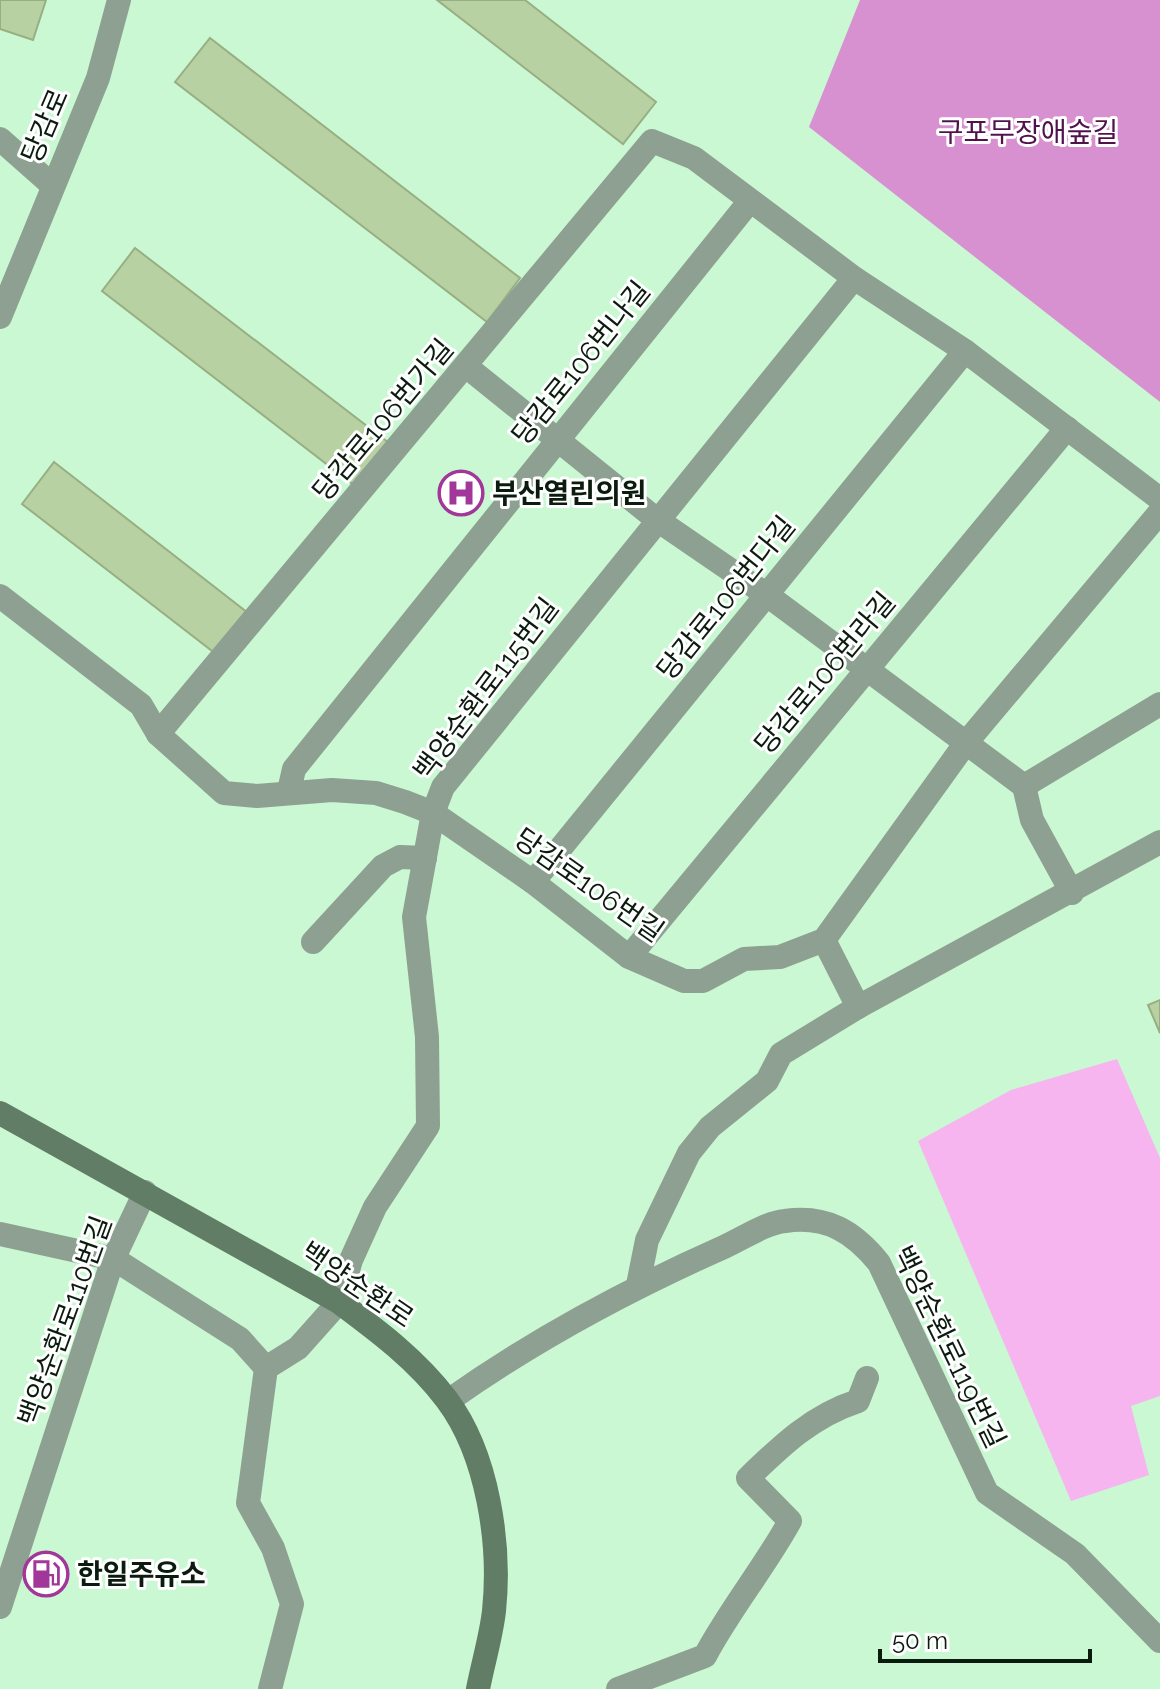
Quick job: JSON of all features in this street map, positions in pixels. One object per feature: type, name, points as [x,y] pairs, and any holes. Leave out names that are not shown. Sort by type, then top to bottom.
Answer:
[{"type":"main road","name":"백양순환로","points":[[0,1113],[339,1302],[387,1338],[448,1401],[477,1461],[493,1545],[494,1613],[478,1689]]},
{"type":"street","name":"당감로","points":[[0,317],[98,78],[119,0]]},
{"type":"street","points":[[0,139],[52,185]]},
{"type":"street","name":"당감로106번가길","points":[[158,734],[467,367],[652,141],[694,158],[749,202]]},
{"type":"street","points":[[749,202],[854,278],[965,351],[1160,499]]},
{"type":"street","name":"당감로106번나길","points":[[289,791],[294,769],[749,202]]},
{"type":"street","name":"백양순환로115번길","points":[[339,1302],[351,1260],[375,1207],[428,1126],[427,1037],[414,917],[433,813],[443,787],[656,519],[854,278]]},
{"type":"street","name":"당감로106번다길","points":[[533,882],[767,595],[924,396],[965,351]]},
{"type":"street","points":[[467,367],[656,519],[767,595],[1024,786],[1032,820],[1072,893]]},
{"type":"street","name":"당감로106번라길","points":[[629,957],[1067,428]]},
{"type":"street","points":[[858,1007],[824,940],[965,744],[1160,512]]},
{"type":"street","name":"당감로106번길","points":[[0,596],[141,705],[158,734],[224,793],[257,796],[289,791],[376,793],[433,813],[533,882],[629,957],[684,981],[703,981],[744,959],[780,957],[824,940]]},
{"type":"street","points":[[1024,786],[1160,704]]},
{"type":"street","points":[[638,1285],[647,1240],[696,1145],[710,1127],[767,1081],[781,1054],[858,1007],[1072,893],[1160,842]]},
{"type":"street","points":[[313,942],[383,866],[400,857],[425,858]]},
{"type":"street","name":"백양순환로110번길","points":[[0,1607],[114,1259],[145,1192]]},
{"type":"street","name":"백양순환로119번길","points":[[448,1401],[500,1364],[638,1285],[784,1221],[828,1223],[858,1237],[879,1263],[987,1493],[1075,1554],[1160,1641]]},
{"type":"street","points":[[0,1234],[114,1259],[240,1339],[266,1368],[248,1503],[273,1548],[292,1604],[270,1689]]},
{"type":"street","points":[[266,1368],[298,1348],[339,1302]]},
{"type":"street","points":[[618,1689],[705,1656],[720,1628],[763,1569],[790,1521],[748,1478],[798,1430],[837,1408],[858,1401],[867,1378]]},
{"type":"shaded area","points":[[1117,1059],[1160,1158],[1160,1396],[1131,1406],[1149,1475],[1071,1501],[918,1141],[1011,1090]]},
{"type":"green space","name":"구포무장애숲길","points":[[860,0],[1160,0],[1160,402],[809,127]]},
{"type":"building","points":[[0,0],[46,0],[33,40],[0,29]]},
{"type":"building","points":[[437,0],[525,0],[656,102],[623,144]]},
{"type":"building","points":[[210,38],[520,278],[487,322],[175,82]]},
{"type":"building","points":[[135,248],[389,443],[355,486],[102,291]]},
{"type":"building","points":[[54,462],[248,613],[216,654],[22,504]]},
{"type":"building","points":[[1160,1000],[1160,1033],[1148,1005]]},
{"type":"place","name":"부산열린의원","points":[[461,493]]},
{"type":"place","name":"한일주유소","points":[[46,1574]]}]
